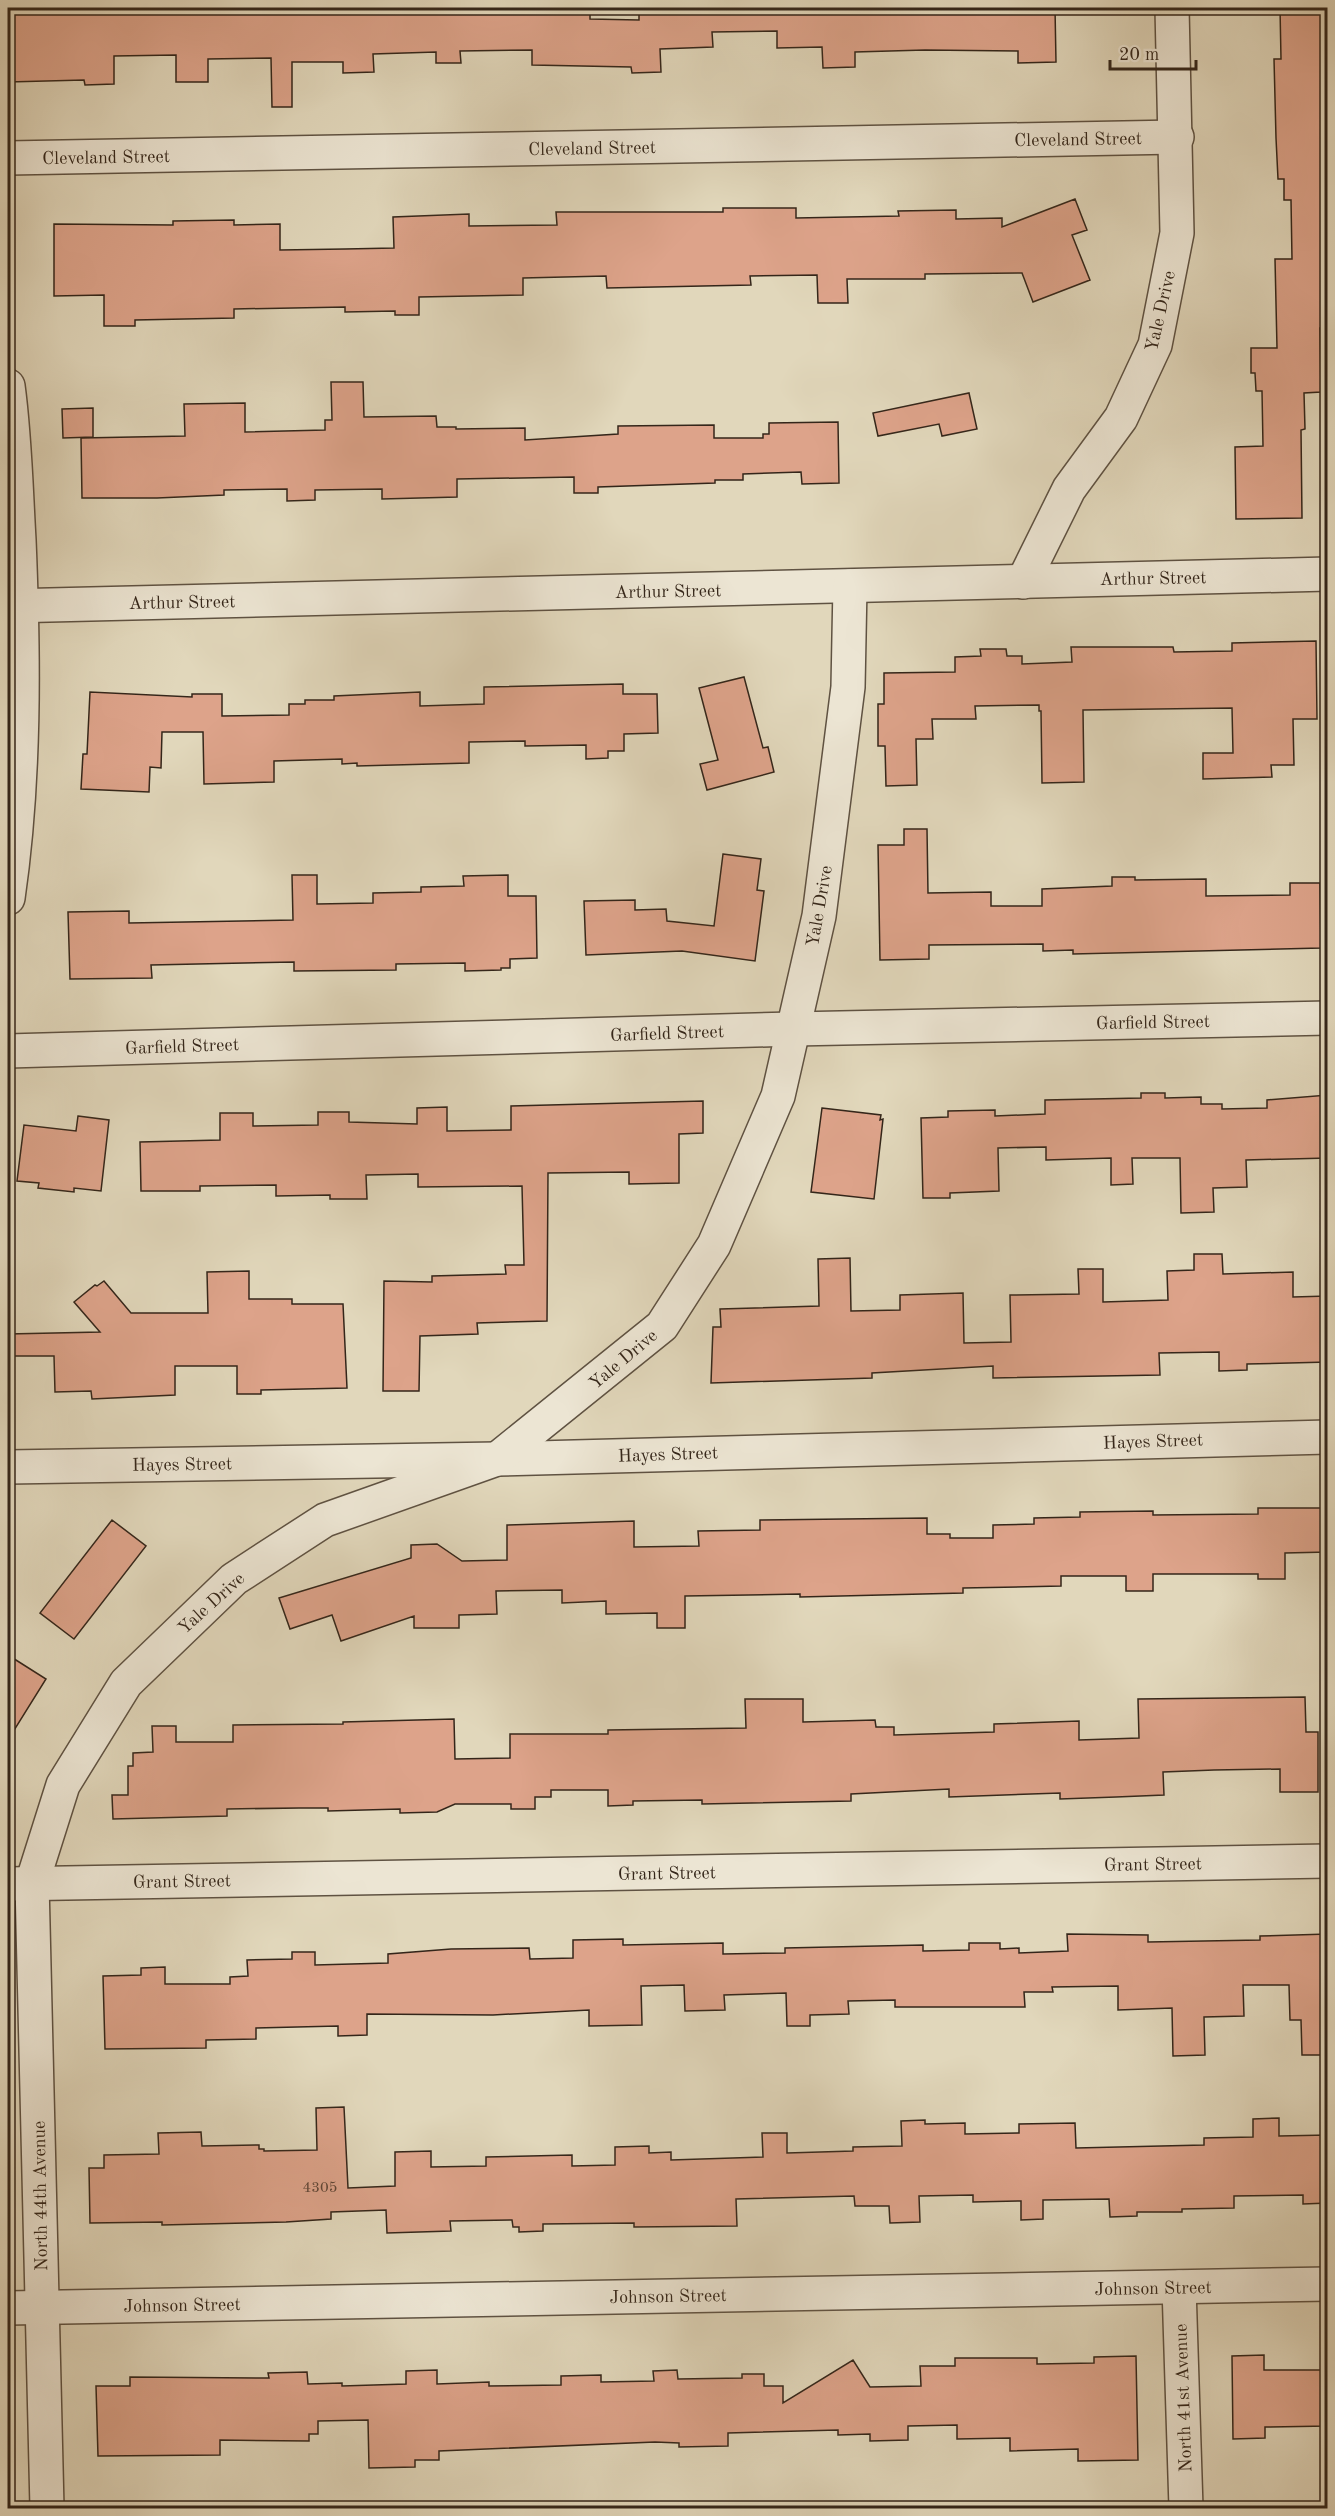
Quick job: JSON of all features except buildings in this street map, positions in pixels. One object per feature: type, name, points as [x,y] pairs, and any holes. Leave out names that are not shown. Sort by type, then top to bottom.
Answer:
[{"type":"street","name":"Yale Drive","points":[[1023,582],[1069,489],[1121,418],[1155,345],[1177,233],[1177,138],[1172,8]]},
{"type":"street","name":"Cleveland Street","points":[[8,158],[1177,138]]},
{"type":"street","points":[[8,386],[13,422],[15,606],[22,704],[16,828],[8,898]]},
{"type":"street","name":"Arthur Street","points":[[15,606],[1328,574]]},
{"type":"street","name":"Yale Drive","points":[[20,1884],[63,1785],[126,1683],[234,1579],[325,1520],[497,1459],[564,1408],[662,1326],[714,1245],[778,1096],[819,916],[848,687],[850,586]]},
{"type":"street","name":"Garfield Street","points":[[8,1051],[793,1029],[1328,1018]]},
{"type":"street","name":"Hayes Street","points":[[8,1467],[497,1459],[1328,1437]]},
{"type":"street","name":"Grant Street","points":[[20,1884],[1328,1862]]},
{"type":"street","name":"North 44th Avenue","points":[[20,1884],[42,2307],[48,2508]]},
{"type":"street","name":"Johnson Street","points":[[8,2308],[1328,2284]]},
{"type":"street","name":"North 41st Avenue","points":[[1179,2287],[1186,2508]]}]
